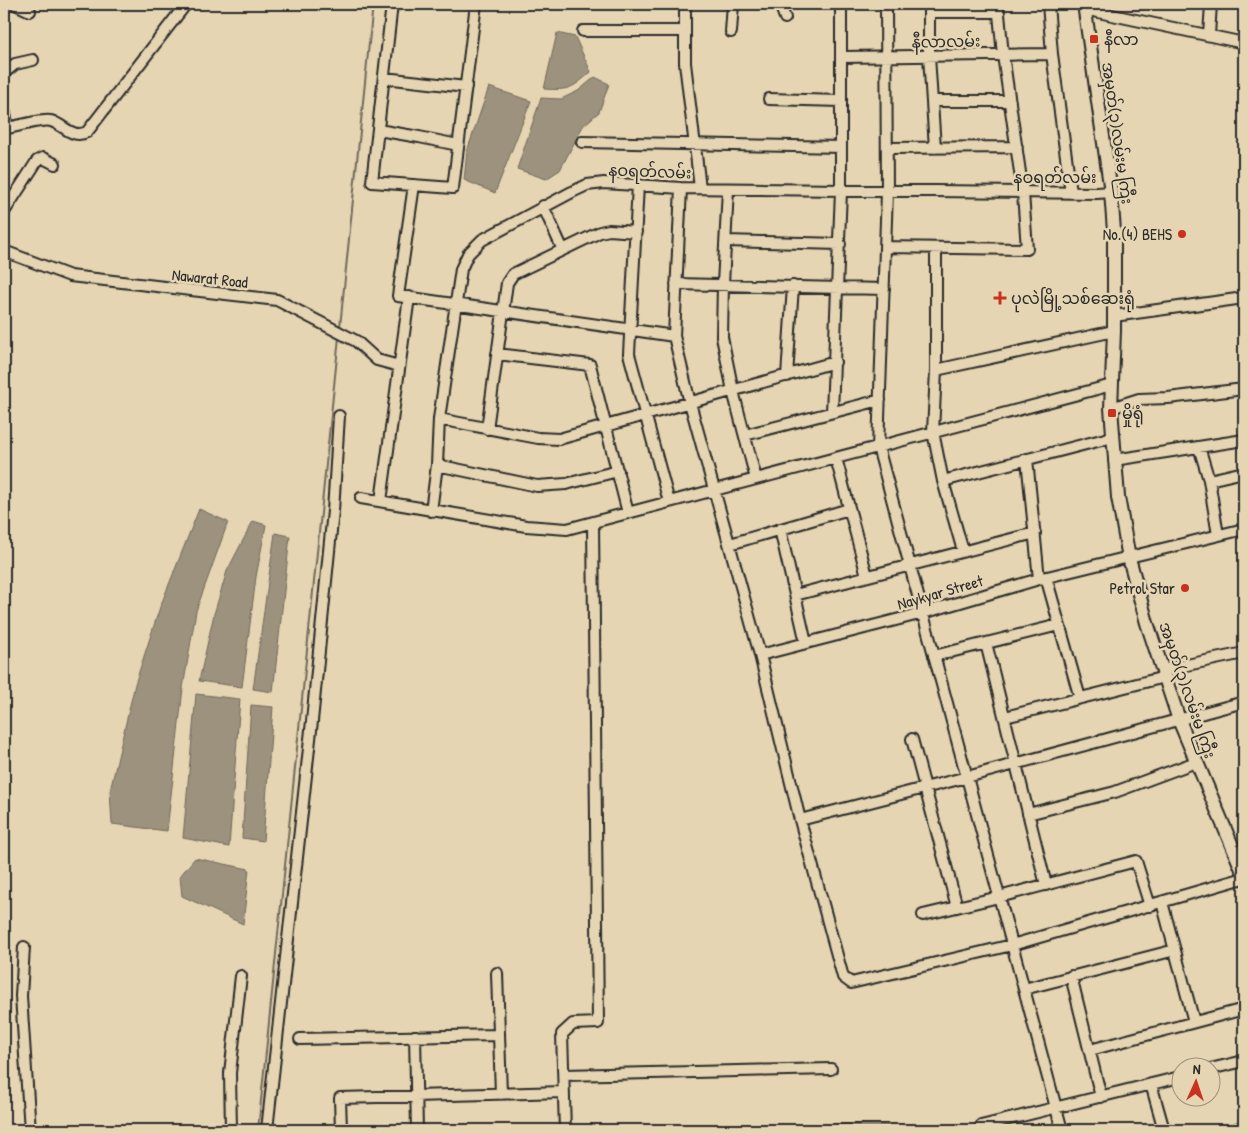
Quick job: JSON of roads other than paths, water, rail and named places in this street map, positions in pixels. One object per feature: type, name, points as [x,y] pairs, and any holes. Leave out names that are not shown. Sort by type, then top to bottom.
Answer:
[{"type":"main road","name":"အမှတ်(၃)လမ်းမ ကြီး","points":[[1084,7],[1111,192],[1114,231],[1114,331],[1111,408],[1118,497],[1129,558],[1147,623],[1179,720],[1196,762],[1240,852],[1244,874]]},
{"type":"street","points":[[15,4],[30,11]]},
{"type":"street","points":[[4,110],[8,128],[50,120],[74,134],[87,132],[186,4]]},
{"type":"street","points":[[392,4],[372,182],[453,188],[476,4]]},
{"type":"street","points":[[685,4],[684,32],[688,98],[700,188]]},
{"type":"street","points":[[731,32],[733,4]]},
{"type":"street","points":[[780,4],[785,18]]},
{"type":"street","points":[[886,4],[887,192],[878,447],[1062,1130]]},
{"type":"street","points":[[1048,4],[1052,54],[1072,193]]},
{"type":"street","points":[[1209,35],[1211,4]]},
{"type":"street","points":[[832,412],[840,244],[841,5]]},
{"type":"street","points":[[1084,7],[1244,43]]},
{"type":"street","points":[[885,247],[1027,249],[1023,193],[998,8],[929,8],[928,56],[935,148]]},
{"type":"street","points":[[583,30],[684,32]]},
{"type":"street","name":"နီလာလမ်း","points":[[842,58],[1052,54]]},
{"type":"street","points":[[4,73],[15,64],[33,60]]},
{"type":"street","points":[[384,78],[466,86]]},
{"type":"street","points":[[770,99],[842,102]]},
{"type":"street","points":[[932,101],[1010,100]]},
{"type":"street","points":[[378,130],[419,136],[458,145]]},
{"type":"street","points":[[582,142],[841,147]]},
{"type":"street","points":[[887,148],[1017,147]]},
{"type":"street","points":[[4,212],[37,161],[43,158],[55,164]]},
{"type":"street","name":"နဝရတ်လမ်း","points":[[431,511],[437,465],[439,419],[455,304],[461,269],[468,254],[482,240],[543,206],[587,185],[604,183],[682,188],[887,192],[1111,192]]},
{"type":"street","points":[[414,185],[398,296],[674,336]]},
{"type":"street","points":[[638,185],[629,354],[669,502]]},
{"type":"street","points":[[682,188],[674,336],[690,403],[760,655],[800,820],[843,977],[851,984],[1012,945],[1244,878]]},
{"type":"street","points":[[728,189],[722,337],[733,391],[756,479]]},
{"type":"street","points":[[543,206],[563,250]]},
{"type":"street","points":[[487,429],[507,283],[513,274],[600,232],[609,230],[636,232]]},
{"type":"street","points":[[727,241],[840,244]]},
{"type":"street","points":[[936,249],[936,370],[933,432],[942,481],[963,551]]},
{"type":"street","name":"Nawarat Road","points":[[4,251],[70,276],[277,300],[356,341],[376,360],[399,366]]},
{"type":"street","points":[[676,284],[884,289]]},
{"type":"street","points":[[787,376],[793,286]]},
{"type":"street","points":[[380,501],[409,297]]},
{"type":"street","points":[[1114,316],[1244,298]]},
{"type":"street","points":[[936,370],[1114,331]]},
{"type":"street","points":[[497,354],[590,365],[628,513]]},
{"type":"street","points":[[439,419],[538,438],[559,439],[835,362]]},
{"type":"street","points":[[361,498],[431,511],[567,529],[1112,386]]},
{"type":"street","points":[[1111,408],[1139,400],[1244,389]]},
{"type":"street","points":[[745,435],[880,400]]},
{"type":"street","points":[[267,1130],[312,721],[333,511],[339,416]]},
{"type":"street","points":[[942,481],[1113,438]]},
{"type":"street","points":[[1114,460],[1244,440]]},
{"type":"street","points":[[1199,447],[1210,480],[1218,536]]},
{"type":"street","points":[[836,458],[867,576]]},
{"type":"street","points":[[1027,459],[1035,533],[1043,578],[1059,624],[1080,698]]},
{"type":"street","points":[[437,465],[537,486],[566,484],[618,471]]},
{"type":"street","points":[[1210,480],[1244,472]]},
{"type":"street","points":[[730,544],[849,509]]},
{"type":"street","points":[[565,1130],[562,1034],[573,1024],[598,1022],[593,523]]},
{"type":"street","points":[[780,529],[806,643]]},
{"type":"street","name":"Naykyar Street","points":[[760,655],[923,613],[1043,578],[1244,529]]},
{"type":"street","points":[[795,595],[1035,533]]},
{"type":"street","points":[[934,656],[1059,624]]},
{"type":"street","points":[[986,643],[1046,885]]},
{"type":"street","points":[[1005,718],[1244,653]]},
{"type":"street","points":[[800,820],[1244,702]]},
{"type":"street","points":[[912,739],[957,907]]},
{"type":"street","points":[[1028,814],[1114,792],[1196,762]]},
{"type":"street","points":[[923,915],[1136,861],[1150,906]]},
{"type":"street","points":[[1162,902],[1194,1022]]},
{"type":"street","points":[[24,946],[21,996],[30,1130]]},
{"type":"street","points":[[1024,989],[1175,950]]},
{"type":"street","points":[[497,973],[501,1094]]},
{"type":"street","points":[[231,1130],[230,1073],[241,976]]},
{"type":"street","points":[[1071,976],[1101,1096]]},
{"type":"street","points":[[1090,1050],[1244,1009]]},
{"type":"street","points":[[300,1039],[499,1035]]},
{"type":"street","points":[[415,1036],[417,1130]]},
{"type":"street","points":[[1220,1067],[1244,1061]]},
{"type":"street","points":[[564,1075],[831,1069]]},
{"type":"street","points":[[981,1126],[1003,1126],[1056,1108],[1170,1079]]},
{"type":"street","points":[[1151,1084],[1164,1130]]},
{"type":"street","points":[[341,1130],[340,1098],[564,1092]]},
{"type":"street","points":[[1233,1130],[1244,1127]]},
{"type":"waterway","points":[[340,327],[373,4]]},
{"type":"waterway","points":[[258,1130],[339,337]]},
{"type":"place","name":"နီလာ","points":[[1094,39]]},
{"type":"place","name":"No.(4) BEHS","points":[[1182,234]]},
{"type":"place","name":"ပုလဲမြို့သစ်ဆေးရုံ","points":[[1000,298]]},
{"type":"place","name":"မှိုရုံ","points":[[1112,413]]},
{"type":"place","name":"Petrol Star","points":[[1185,588]]}]
